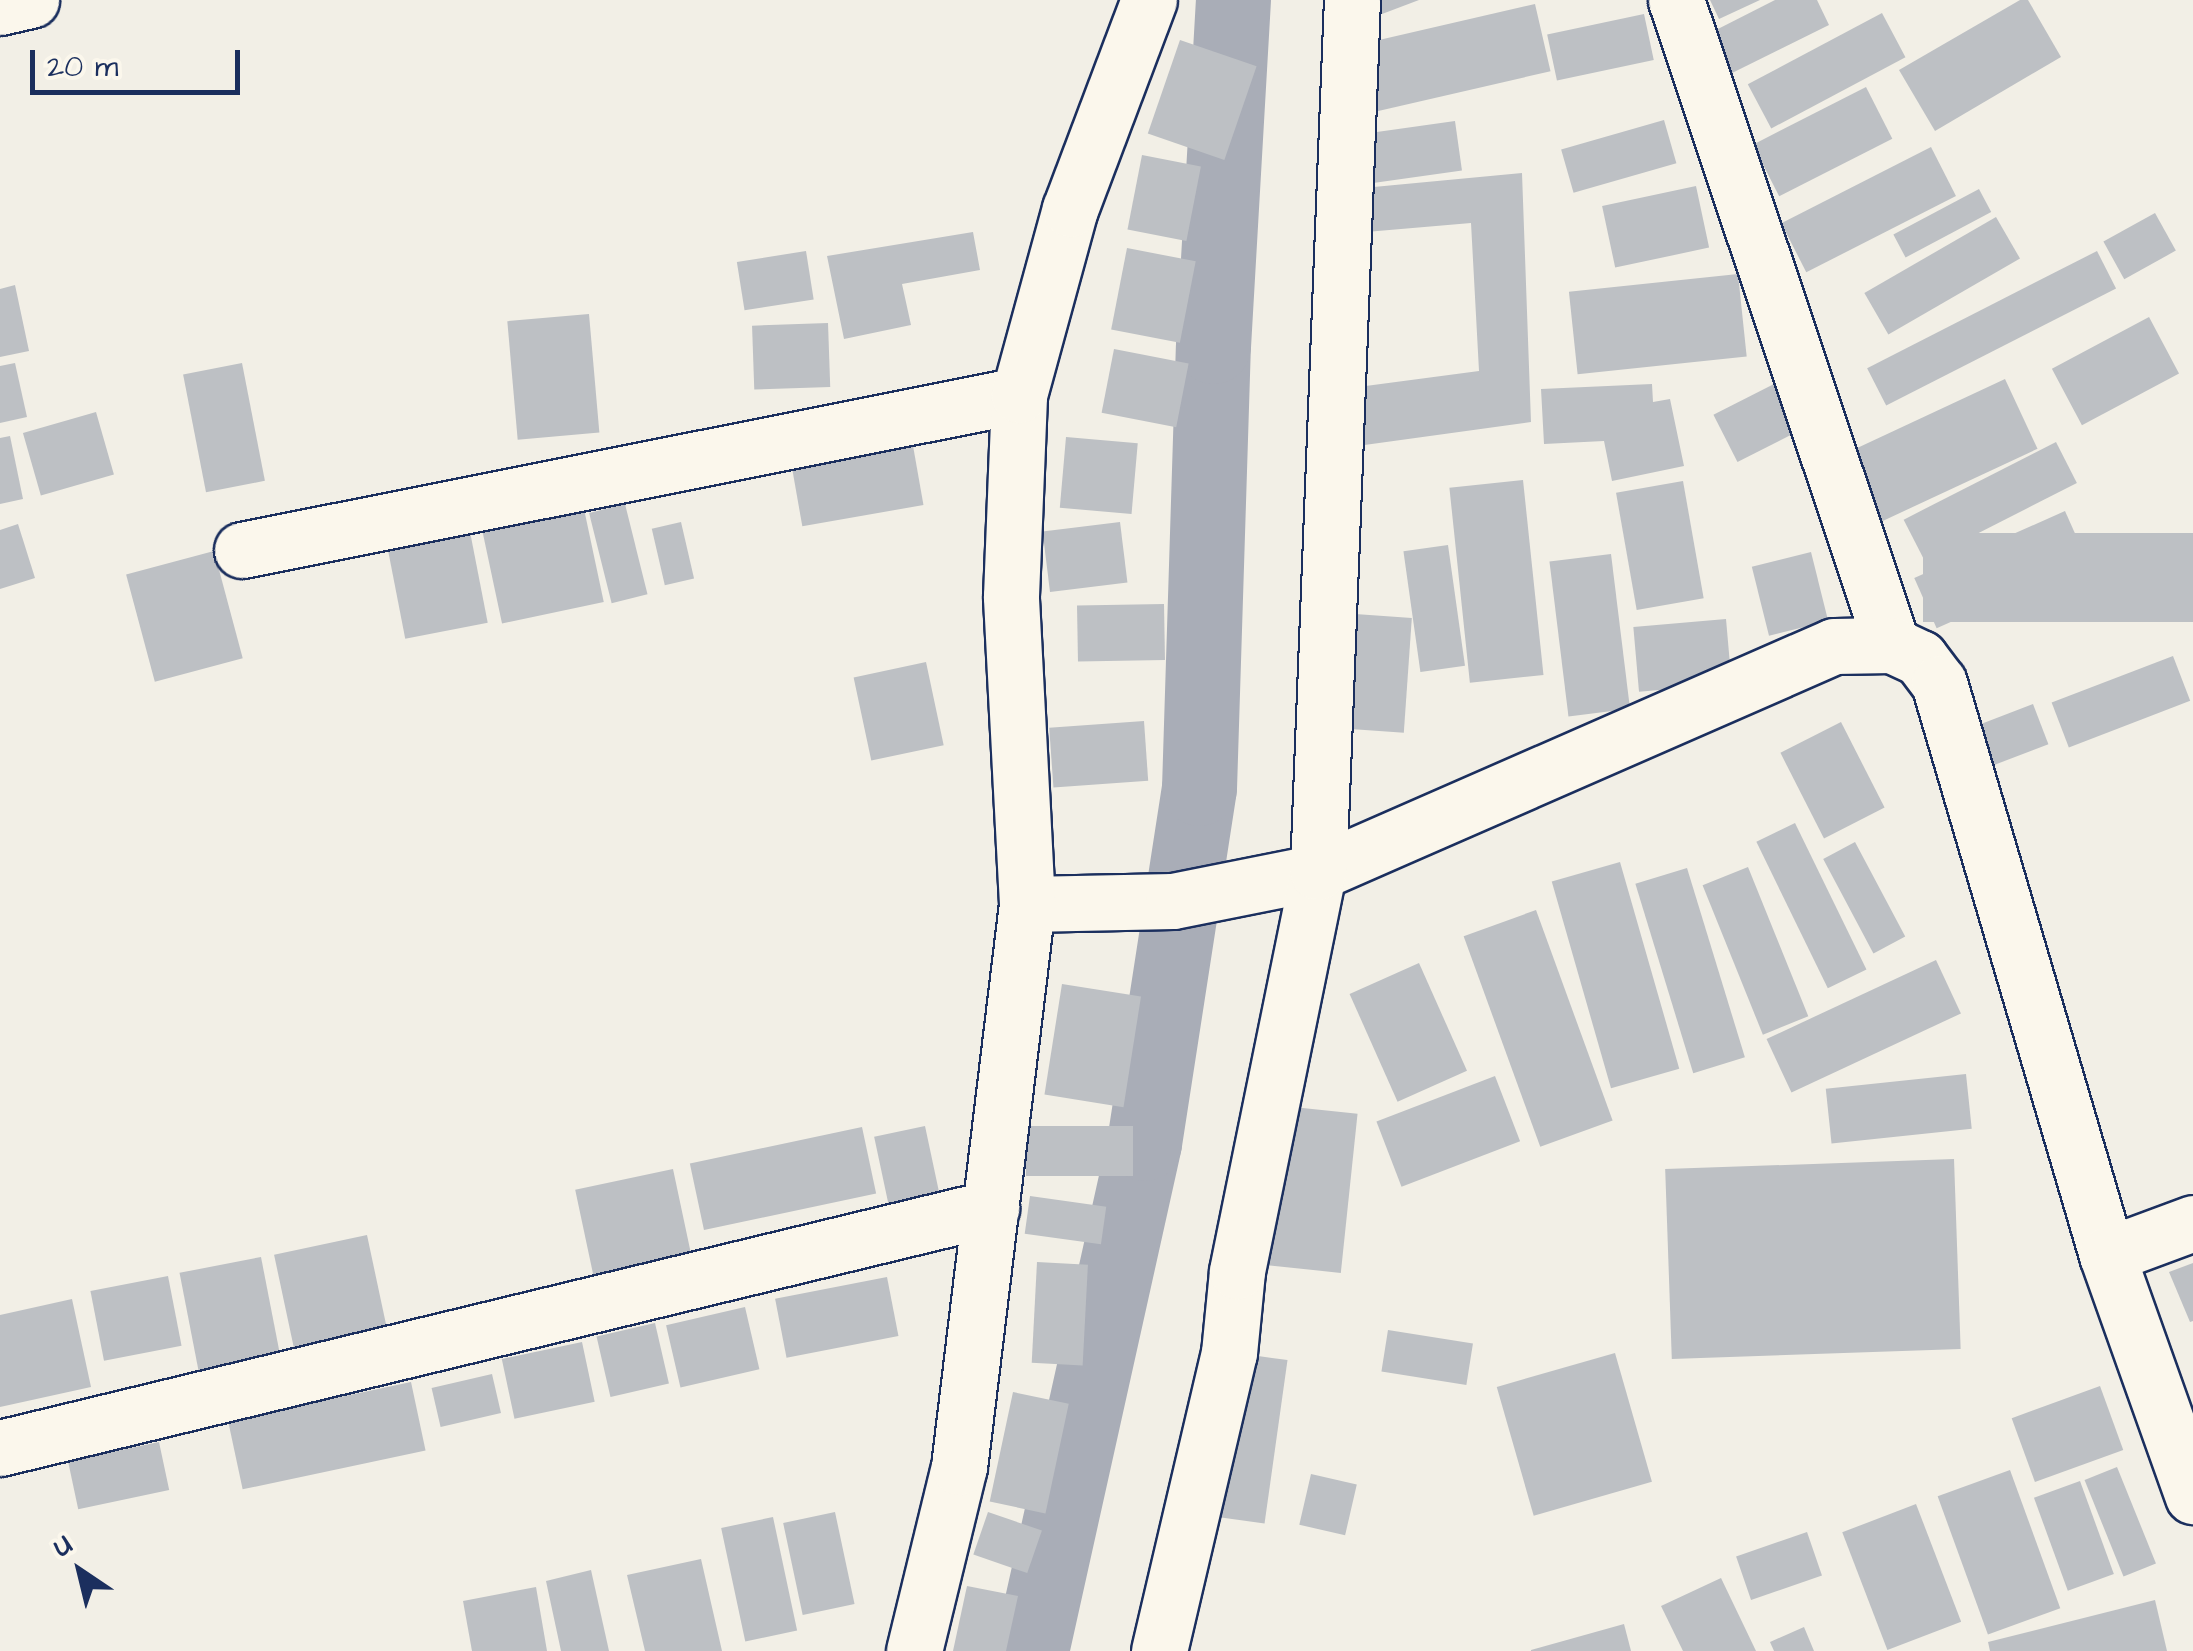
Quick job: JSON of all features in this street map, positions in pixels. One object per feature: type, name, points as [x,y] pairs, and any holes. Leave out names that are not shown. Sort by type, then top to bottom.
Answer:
[{"type":"street","points":[[0,7],[31,0]]},
{"type":"street","points":[[911,1650],[958,1467],[1027,904],[1011,596],[1019,395],[1070,210],[1149,0]]},
{"type":"street","points":[[1159,1651],[1229,1353],[1237,1270],[1293,876],[1352,0]]},
{"type":"street","points":[[1676,0],[1892,645]]},
{"type":"street","points":[[242,550],[1019,395]]},
{"type":"street","points":[[1027,904],[1173,902],[1293,876],[1834,646],[1892,645],[1920,658],[1939,684],[2107,1254],[2193,1496]]},
{"type":"street","points":[[0,1448],[990,1208]]},
{"type":"street","points":[[2107,1254],[2193,1224]]},
{"type":"building","points":[[1377,0],[1419,0],[1382,14]]},
{"type":"building","points":[[1710,0],[1760,0],[1719,19]]},
{"type":"building","points":[[1775,0],[1817,0],[1829,25],[1730,74],[1710,33]]},
{"type":"building","points":[[2020,0],[2028,0],[2061,57],[1935,131],[1899,70]]},
{"type":"building","points":[[1535,4],[1551,71],[1376,111],[1361,44]]},
{"type":"building","points":[[1882,13],[1905,57],[1771,129],[1748,84]]},
{"type":"building","points":[[1644,14],[1654,60],[1557,81],[1547,35]]},
{"type":"building","points":[[1180,40],[1257,66],[1224,160],[1148,134]]},
{"type":"building","points":[[1866,87],[1892,139],[1779,196],[1753,145]]},
{"type":"building","points":[[1664,120],[1676,163],[1574,193],[1561,149]]},
{"type":"building","points":[[1455,121],[1462,171],[1359,185],[1352,135]]},
{"type":"building","points":[[1931,147],[1956,196],[1806,272],[1781,223]]},
{"type":"building","points":[[1142,155],[1201,166],[1186,241],[1127,230]]},
{"type":"building","points":[[1522,173],[1531,422],[1350,447],[1343,389],[1479,371],[1471,223],[1366,232],[1363,188]]},
{"type":"building","points":[[1696,186],[1709,248],[1615,268],[1602,206]]},
{"type":"building","points":[[1979,189],[1991,212],[1906,257],[1893,235]]},
{"type":"building","points":[[2155,213],[2176,251],[2124,279],[2103,242]]},
{"type":"building","points":[[1996,217],[2020,259],[1888,335],[1864,293]]},
{"type":"building","points":[[973,232],[980,270],[902,284],[911,325],[844,339],[827,256]]},
{"type":"building","points":[[1127,248],[1196,261],[1180,343],[1111,329]]},
{"type":"building","points":[[806,251],[814,299],[745,310],[737,262]]},
{"type":"building","points":[[2097,251],[2116,288],[1886,406],[1867,368]]},
{"type":"building","points":[[1738,274],[1747,357],[1578,374],[1569,292]]},
{"type":"building","points":[[15,285],[29,351],[0,357],[0,289]]},
{"type":"building","points":[[589,314],[599,433],[518,440],[507,321]]},
{"type":"building","points":[[2149,317],[2179,374],[2082,425],[2052,369]]},
{"type":"building","points":[[828,323],[830,387],[754,390],[752,326]]},
{"type":"building","points":[[1114,349],[1189,364],[1176,427],[1102,413]]},
{"type":"building","points":[[15,363],[27,417],[0,423],[0,366]]},
{"type":"building","points":[[242,363],[265,481],[206,492],[183,374]]},
{"type":"building","points":[[2005,379],[2038,449],[1873,526],[1840,456]]},
{"type":"building","points":[[1652,384],[1653,402],[1670,399],[1684,466],[1612,481],[1604,441],[1544,444],[1541,389]]},
{"type":"building","points":[[1774,384],[1798,431],[1737,462],[1713,415]]},
{"type":"building","points":[[96,412],[114,474],[41,495],[23,433]]},
{"type":"building","points":[[10,436],[23,499],[0,504],[0,438]]},
{"type":"building","points":[[1066,437],[1138,443],[1132,514],[1060,508]]},
{"type":"building","points":[[912,440],[923,505],[802,526],[791,461]]},
{"type":"building","points":[[2056,442],[2077,483],[1925,561],[1904,520]]},
{"type":"building","points":[[1523,480],[1543,675],[1470,683],[1449,488]]},
{"type":"building","points":[[1683,481],[1704,598],[1637,610],[1616,493]]},
{"type":"building","points":[[625,504],[647,594],[612,603],[589,513]]},
{"type":"building","points":[[465,506],[488,623],[405,639],[383,522]]},
{"type":"building","points":[[584,509],[604,602],[502,624],[482,531]]},
{"type":"building","points":[[2065,511],[2087,561],[1937,628],[1914,578]]},
{"type":"building","points":[[681,522],[694,579],[665,585],[652,529]]},
{"type":"building","points":[[1120,522],[1127,583],[1050,592],[1043,532]]},
{"type":"building","points":[[18,524],[35,578],[0,589],[0,530]]},
{"type":"building","points":[[1923,533],[2193,533],[2193,622],[1923,622]]},
{"type":"building","points":[[1448,545],[1465,666],[1420,672],[1403,551]]},
{"type":"building","points":[[214,551],[243,658],[155,682],[126,575]]},
{"type":"building","points":[[1811,552],[1828,621],[1769,636],[1752,567]]},
{"type":"building","points":[[1611,554],[1630,709],[1568,716],[1549,562]]},
{"type":"building","points":[[1164,604],[1165,660],[1078,662],[1077,606]]},
{"type":"building","points":[[1341,613],[1412,618],[1404,733],[1333,728]]},
{"type":"building","points":[[1726,619],[1732,684],[1639,692],[1633,627]]},
{"type":"building","points":[[2173,656],[2190,701],[2069,747],[2052,703]]},
{"type":"building","points":[[926,662],[944,745],[871,761],[854,677]]},
{"type":"building","points":[[2033,704],[2048,744],[1976,772],[1960,732]]},
{"type":"building","points":[[1144,721],[1148,781],[1053,787],[1049,728]]},
{"type":"building","points":[[1841,722],[1885,808],[1824,838],[1780,753]]},
{"type":"building","points":[[1795,823],[1866,970],[1828,988],[1756,842]]},
{"type":"building","points":[[1855,842],[1905,936],[1873,953],[1823,859]]},
{"type":"building","points":[[1620,862],[1679,1069],[1611,1088],[1552,882]]},
{"type":"building","points":[[1748,867],[1808,1016],[1763,1035],[1703,885]]},
{"type":"building","points":[[1687,868],[1745,1057],[1693,1073],[1635,884]]},
{"type":"building","points":[[1536,910],[1613,1120],[1540,1147],[1464,936]]},
{"type":"building","points":[[1936,960],[1961,1013],[1791,1093],[1767,1039]]},
{"type":"building","points":[[1419,963],[1467,1071],[1398,1102],[1350,994]]},
{"type":"building","points":[[1062,984],[1141,997],[1123,1107],[1044,1095]]},
{"type":"building","points":[[1966,1074],[1972,1129],[1832,1143],[1826,1089]]},
{"type":"building","points":[[1495,1076],[1520,1141],[1402,1187],[1376,1122]]},
{"type":"building","points":[[1274,1105],[1358,1114],[1341,1273],[1257,1264]]},
{"type":"building","points":[[925,1126],[942,1204],[891,1215],[874,1137]]},
{"type":"building","points":[[1026,1126],[1133,1126],[1133,1176],[1026,1176]]},
{"type":"building","points":[[862,1127],[876,1194],[704,1230],[690,1164]]},
{"type":"building","points":[[1954,1159],[1961,1349],[1672,1359],[1665,1169]]},
{"type":"building","points":[[673,1169],[693,1264],[595,1285],[575,1190]]},
{"type":"building","points":[[1030,1196],[1106,1207],[1101,1244],[1025,1234]]},
{"type":"building","points":[[367,1235],[387,1331],[294,1351],[274,1255]]},
{"type":"building","points":[[261,1257],[281,1358],[199,1374],[180,1273]]},
{"type":"building","points":[[1037,1262],[1088,1265],[1083,1366],[1032,1363]]},
{"type":"building","points":[[2193,1263],[2193,1321],[2190,1322],[2169,1272]]},
{"type":"building","points":[[168,1276],[182,1346],[104,1361],[90,1291]]},
{"type":"building","points":[[887,1277],[898,1336],[787,1358],[775,1299]]},
{"type":"building","points":[[72,1299],[91,1387],[0,1407],[0,1315]]},
{"type":"building","points":[[745,1307],[759,1369],[680,1388],[666,1325]]},
{"type":"building","points":[[655,1323],[669,1383],[610,1397],[597,1336]]},
{"type":"building","points":[[1388,1330],[1473,1343],[1466,1385],[1381,1371]]},
{"type":"building","points":[[582,1342],[595,1402],[514,1419],[502,1359]]},
{"type":"building","points":[[1237,1353],[1288,1360],[1265,1523],[1214,1516]]},
{"type":"building","points":[[1615,1353],[1652,1482],[1534,1516],[1497,1387]]},
{"type":"building","points":[[492,1374],[501,1413],[441,1427],[432,1388]]},
{"type":"building","points":[[411,1382],[426,1450],[243,1489],[228,1421]]},
{"type":"building","points":[[2100,1386],[2123,1450],[2035,1482],[2012,1418]]},
{"type":"building","points":[[1013,1392],[1069,1404],[1045,1513],[990,1502]]},
{"type":"building","points":[[159,1442],[169,1490],[78,1509],[68,1461]]},
{"type":"building","points":[[2117,1467],[2156,1563],[2124,1577],[2085,1480]]},
{"type":"building","points":[[2010,1470],[2060,1608],[1988,1634],[1938,1496]]},
{"type":"building","points":[[1311,1474],[1357,1485],[1345,1535],[1299,1525]]},
{"type":"building","points":[[2080,1481],[2114,1574],[2068,1591],[2034,1498]]},
{"type":"building","points":[[1916,1504],[1961,1622],[1887,1650],[1842,1532]]},
{"type":"building","points":[[835,1512],[855,1604],[803,1615],[783,1523]]},
{"type":"building","points":[[988,1512],[1042,1531],[1027,1573],[973,1555]]},
{"type":"building","points":[[773,1517],[797,1630],[745,1641],[721,1528]]},
{"type":"building","points":[[1807,1532],[1822,1575],[1751,1600],[1736,1556]]},
{"type":"building","points":[[701,1559],[722,1651],[645,1651],[627,1575]]},
{"type":"building","points":[[591,1570],[609,1651],[561,1651],[546,1581]]},
{"type":"building","points":[[1721,1578],[1756,1651],[1683,1651],[1661,1606]]},
{"type":"building","points":[[967,1586],[1018,1596],[1006,1651],[953,1651]]},
{"type":"building","points":[[536,1587],[547,1651],[472,1651],[463,1601]]},
{"type":"building","points":[[2155,1600],[2167,1651],[1990,1651],[1988,1642]]},
{"type":"building","points":[[1624,1624],[1631,1651],[1531,1651],[1531,1650]]},
{"type":"building","points":[[1804,1627],[1814,1651],[1774,1651],[1770,1642]]},
{"type":"waterway","points":[[1031,1651],[1144,1143],[1199,788],[1213,346],[1233,0]]}]
